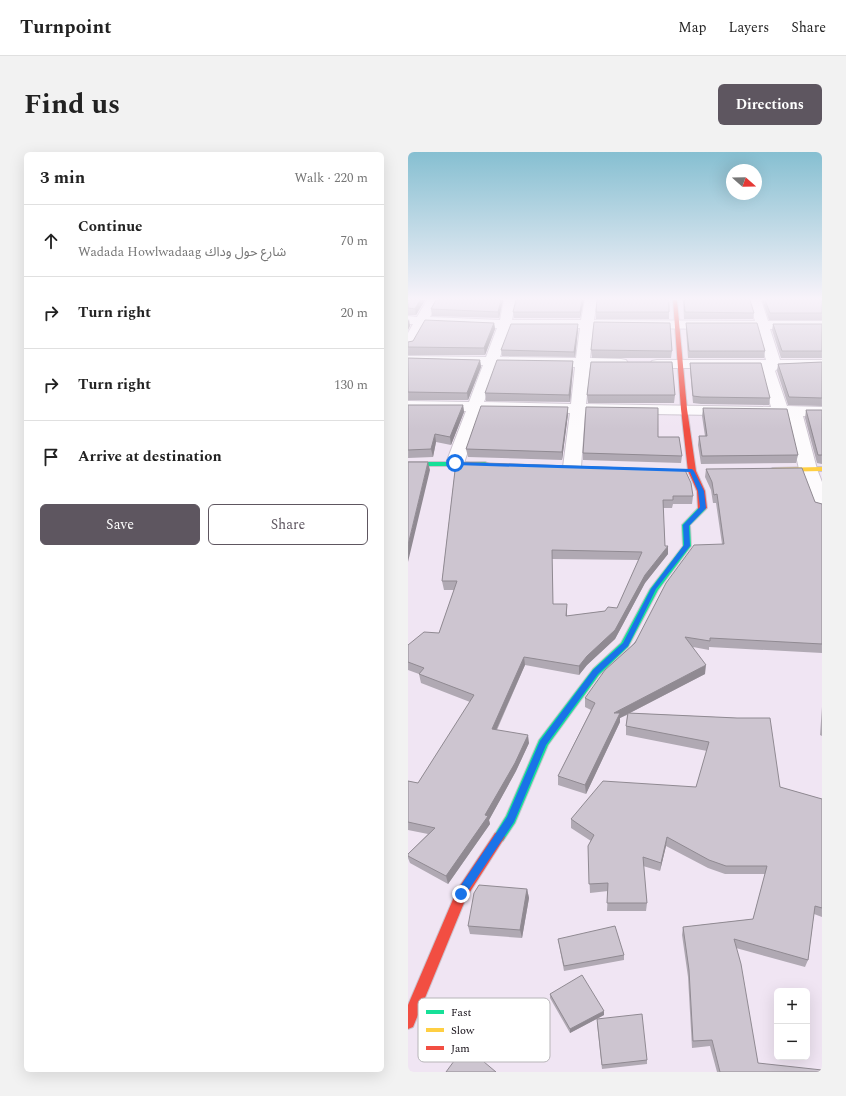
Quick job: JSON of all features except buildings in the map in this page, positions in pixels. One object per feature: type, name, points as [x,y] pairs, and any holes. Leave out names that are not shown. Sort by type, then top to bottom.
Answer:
[{"type":"street","points":[[455,463],[499,343]]},
{"type":"street","points":[[572,467],[585,343]]},
{"type":"street","points":[[408,1022],[461,894],[511,819],[543,744],[596,672],[625,645],[654,589],[687,546],[686,525],[703,508],[701,491],[692,471],[678,343]]},
{"type":"street","points":[[768,343],[774,364]]},
{"type":"street","points":[[408,360],[493,360],[680,365],[822,364]]},
{"type":"street","points":[[774,364],[768,370],[780,410],[794,412]]},
{"type":"street","points":[[408,406],[822,412]]},
{"type":"street","points":[[794,412],[815,469],[822,506]]},
{"type":"street","points":[[408,464],[494,464]]},
{"type":"street","points":[[762,470],[815,469]]},
{"type":"traffic: fast","points":[[408,464],[485,464]]},
{"type":"traffic: fast","points":[[499,837],[511,819],[543,743],[596,672],[625,645],[654,589],[687,546],[686,525],[702,509]]},
{"type":"traffic: slow","points":[[773,470],[822,469]]},
{"type":"traffic: jam","points":[[679,343],[684,409],[692,471],[701,491],[702,509]]},
{"type":"traffic: jam","points":[[408,1022],[461,894],[499,837]]},
{"type":"route","points":[[455,463],[692,471],[701,491],[703,508],[686,525],[687,546],[654,589],[625,645],[596,672],[543,744],[511,819],[461,894]]}]
